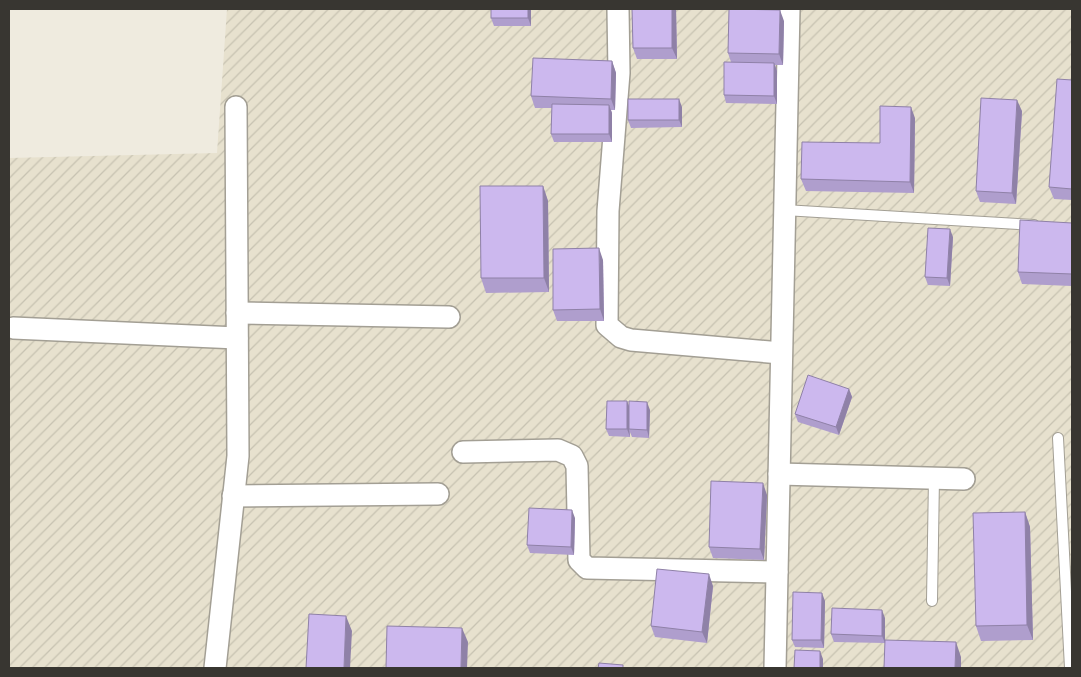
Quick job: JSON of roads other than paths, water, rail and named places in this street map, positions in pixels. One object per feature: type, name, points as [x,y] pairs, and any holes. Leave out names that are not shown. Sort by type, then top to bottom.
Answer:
[{"type":"street","points":[[618,9],[619,73],[608,211],[608,325],[621,337],[631,340],[781,353]]},
{"type":"street","points":[[775,668],[789,9]]},
{"type":"street","points":[[215,668],[238,456],[236,107]]},
{"type":"street","points":[[237,313],[449,317]]},
{"type":"street","points":[[13,328],[237,338]]},
{"type":"street","points":[[463,452],[558,450],[572,456],[577,466],[579,560],[588,568],[777,572]]},
{"type":"street","points":[[779,474],[964,479]]},
{"type":"street","points":[[233,496],[438,494]]},
{"type":"lane","points":[[784,210],[1044,226]]},
{"type":"lane","points":[[1058,438],[1070,668]]},
{"type":"lane","points":[[932,600],[934,478]]}]
